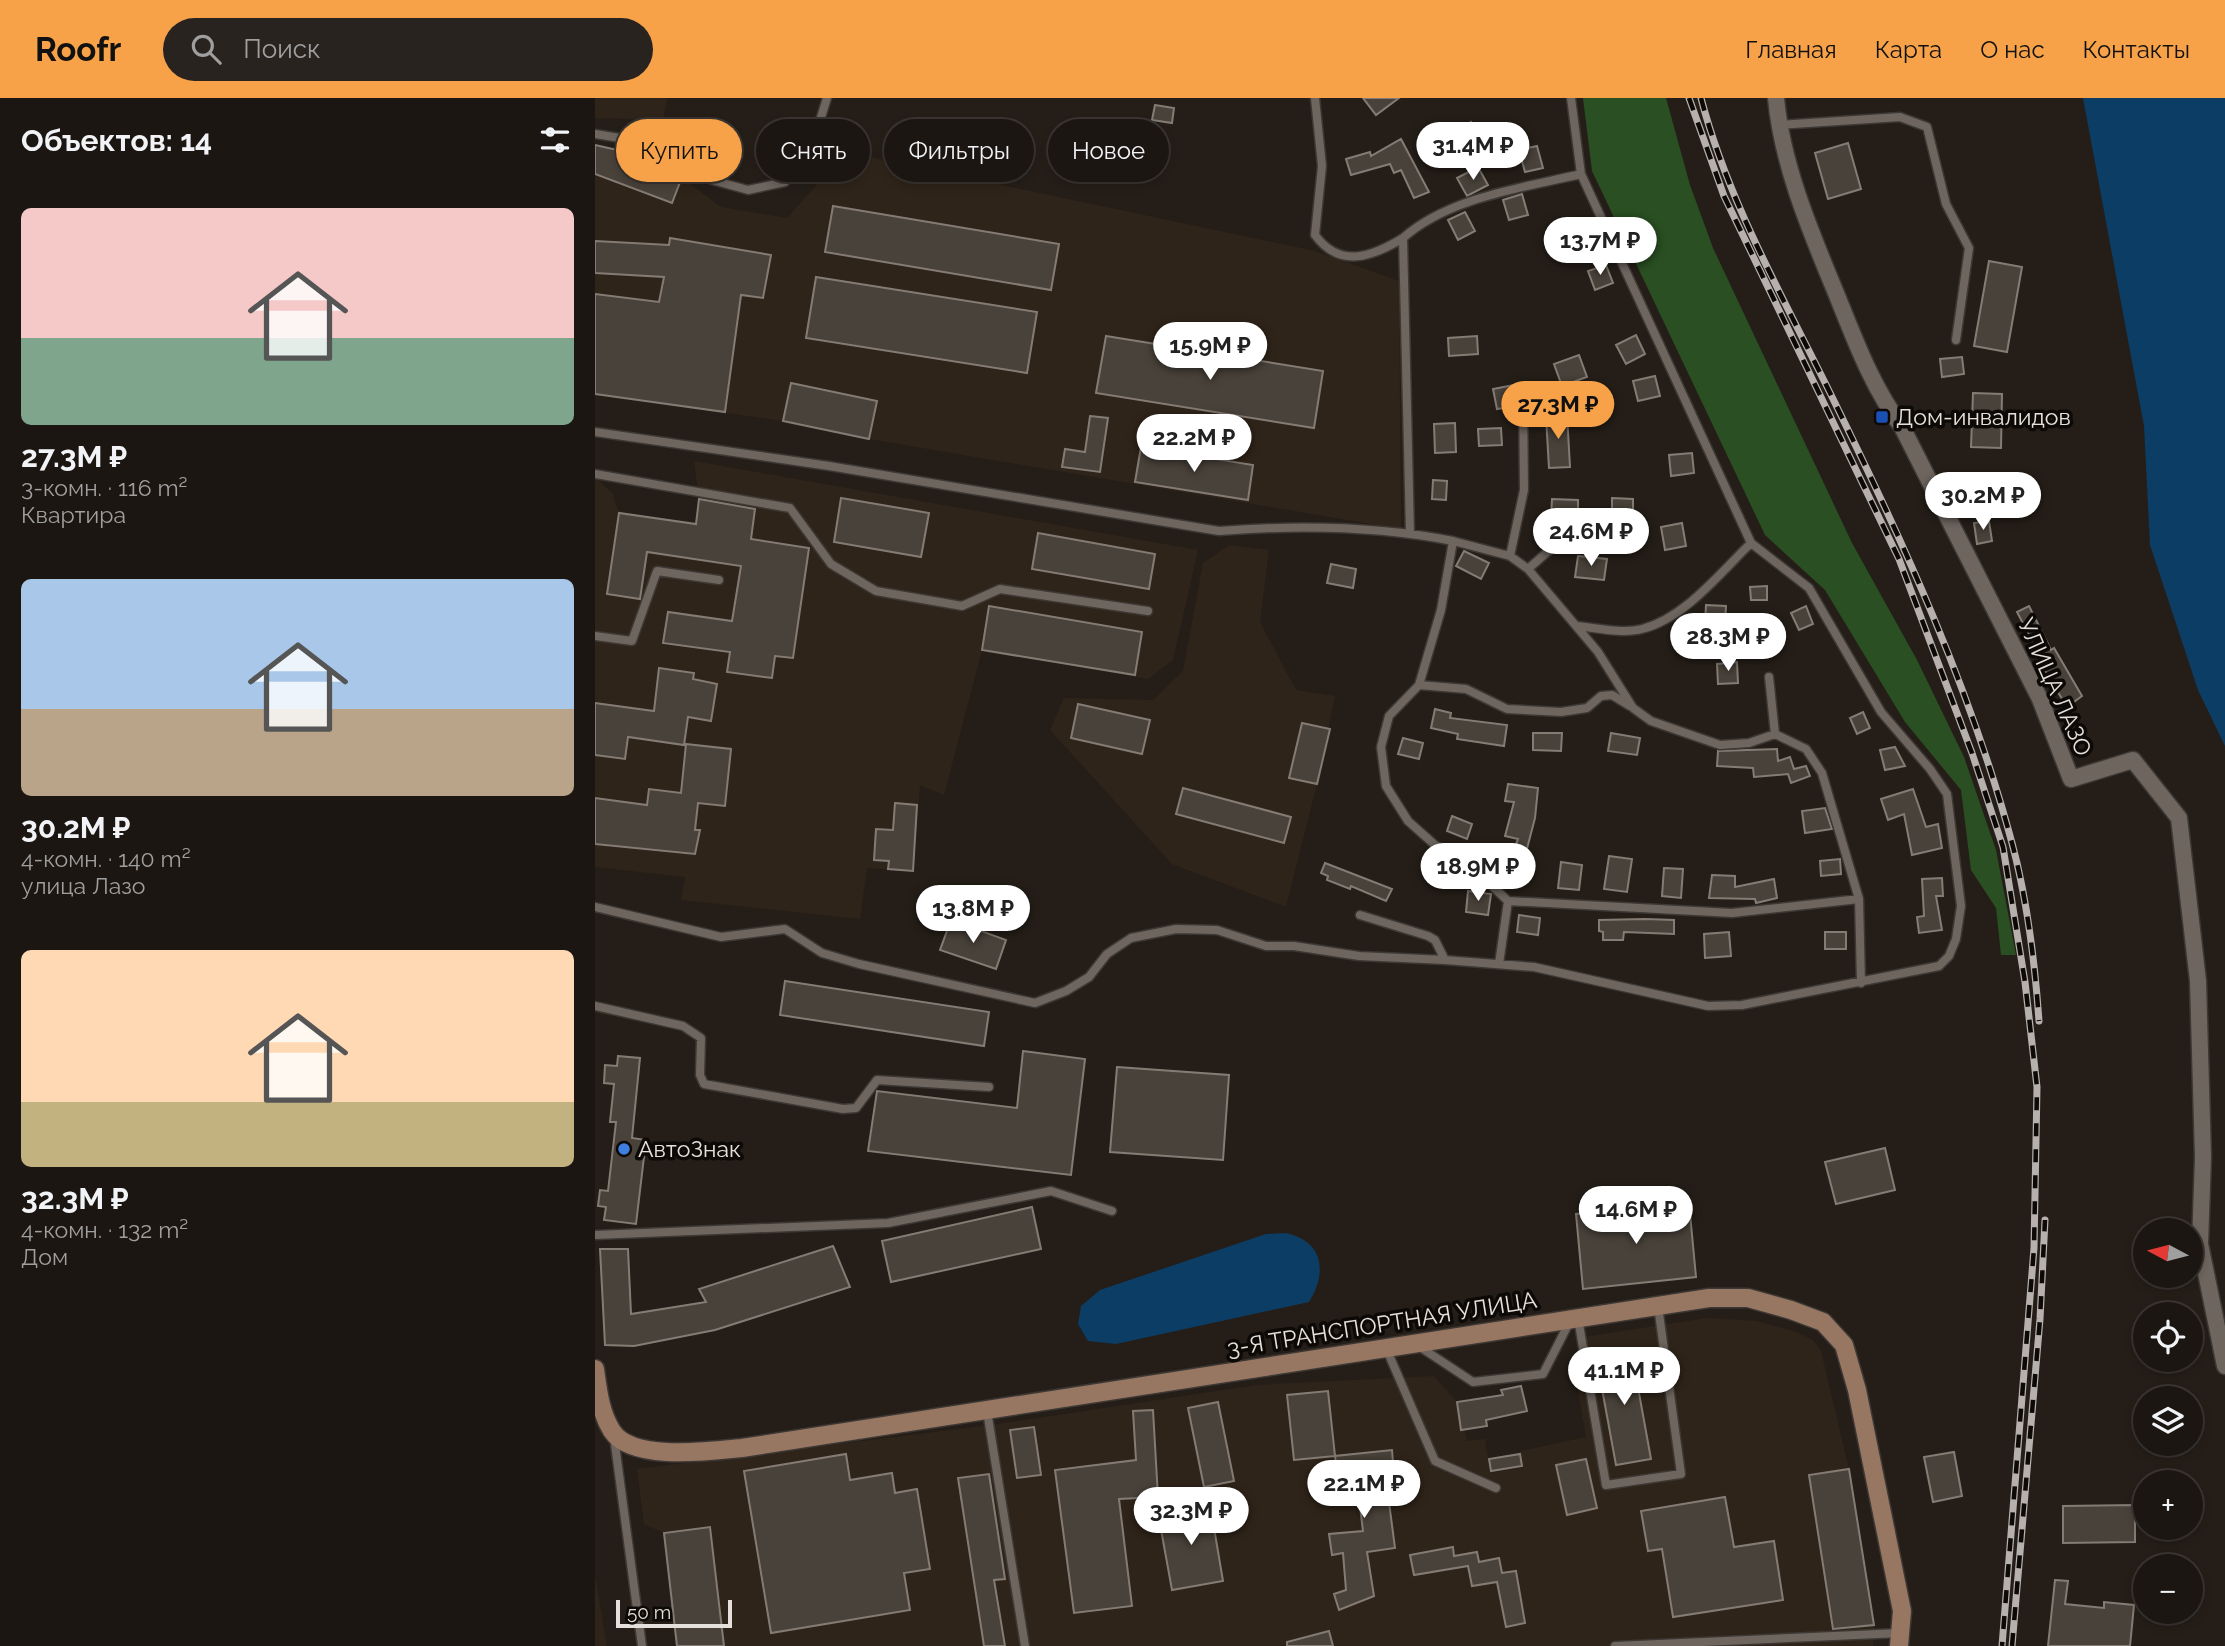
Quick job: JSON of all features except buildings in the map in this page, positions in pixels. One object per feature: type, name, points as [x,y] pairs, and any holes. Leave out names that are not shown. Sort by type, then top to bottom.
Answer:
[{"type":"street","name":"УЛИЦА ЛАЗО","points":[[1776,98],[1778,125],[1813,235],[1870,374],[1884,404],[1902,427],[2040,699],[2071,779],[2133,760],[2179,818],[2198,981],[2203,1157],[2200,1244],[2225,1366]]},
{"type":"street","name":"3-Я ТРАНСПОРТНАЯ УЛИЦА","points":[[614,1434],[636,1448],[683,1453],[742,1448],[1709,1298],[1748,1298],[1823,1322],[1844,1345],[1857,1391],[1902,1611],[1900,1640]]},
{"type":"street","points":[[595,1368],[601,1409],[614,1434]]},
{"type":"lane","points":[[595,134],[650,143],[712,180],[748,190],[785,182],[813,143],[827,98]]},
{"type":"lane","points":[[1315,98],[1322,166],[1315,235],[1327,251],[1347,257],[1378,253],[1403,238],[1419,224],[1488,196],[1581,174]]},
{"type":"lane","points":[[595,907],[721,937],[785,929],[822,953],[859,964],[1035,1003],[1066,991],[1089,977],[1107,954],[1131,938],[1176,929],[1217,930],[1266,946],[1294,946],[1359,956],[1534,967],[1708,1006],[1742,1005],[1939,966],[1949,956],[1956,939],[1961,906],[1947,794],[1930,769],[1881,712],[1809,588],[1751,543],[1581,174],[1571,98]]},
{"type":"lane","points":[[1778,125],[1900,117],[1927,127],[1946,204],[1969,248],[1956,340]]},
{"type":"lane","points":[[1403,238],[1410,533]]},
{"type":"lane","points":[[1510,556],[1524,490],[1523,394]]},
{"type":"lane","points":[[595,432],[829,466],[1219,531],[1268,527],[1410,533],[1510,556],[1528,569],[1577,626],[1598,652],[1633,708]]},
{"type":"lane","points":[[595,474],[790,508],[831,564],[876,591],[963,606],[999,589],[1148,611]]},
{"type":"lane","points":[[1528,569],[1553,547],[1611,535]]},
{"type":"lane","points":[[1453,541],[1441,610],[1419,685],[1389,716],[1381,747],[1386,786],[1408,821],[1435,845],[1468,863],[1508,901],[1733,913],[1859,899]]},
{"type":"lane","points":[[1577,626],[1639,630],[1655,624],[1686,605],[1751,543]]},
{"type":"lane","points":[[595,636],[632,641],[657,571],[719,580]]},
{"type":"lane","points":[[1769,677],[1775,734]]},
{"type":"lane","points":[[1419,685],[1466,689],[1507,709],[1561,712],[1587,708],[1601,696],[1612,695],[1651,721],[1720,745],[1749,743],[1775,734],[1806,749],[1822,773],[1859,899],[1861,983]]},
{"type":"lane","points":[[1499,964],[1508,901]]},
{"type":"lane","points":[[1360,915],[1428,936],[1435,940],[1445,960]]},
{"type":"lane","points":[[595,1006],[683,1026],[701,1038],[700,1075],[704,1084],[843,1109],[856,1108],[877,1080],[989,1087]]},
{"type":"lane","points":[[595,1235],[888,1223],[1051,1191],[1112,1211]]},
{"type":"lane","points":[[1575,1319],[1606,1485],[1681,1474],[1658,1306]]},
{"type":"lane","points":[[1415,1344],[1473,1382],[1543,1374],[1575,1319]]},
{"type":"lane","points":[[1385,1348],[1435,1461],[1496,1488]]},
{"type":"lane","points":[[987,1410],[1025,1646]]},
{"type":"lane","points":[[614,1434],[642,1646]]},
{"type":"lane","points":[[1615,1646],[1900,1640]]},
{"type":"shaded area","points":[[595,98],[667,98],[663,119],[595,118]]},
{"type":"shaded area","points":[[595,145],[616,150],[616,182],[688,182],[721,207],[787,218],[819,182],[870,182],[870,157],[884,160],[884,182],[988,182],[1315,251],[1399,281],[1401,529],[869,439],[783,421],[595,394]]},
{"type":"shaded area","points":[[694,461],[1198,550],[1173,660],[1148,679],[982,650],[944,795],[920,785],[913,871],[867,868],[860,919],[681,900],[685,877],[595,867],[595,477],[612,493],[619,513],[695,524],[699,499]]},
{"type":"shaded area","points":[[1229,545],[1269,550],[1260,622],[1296,690],[1335,696],[1317,784],[1286,907],[1172,864],[1050,730],[1064,698],[1153,700],[1183,671],[1203,563]]},
{"type":"shaded area","points":[[1707,1318],[1757,1321],[1796,1332],[1813,1340],[1821,1351],[1849,1469],[1874,1625],[1873,1646],[677,1646],[664,1533],[644,1524],[637,1469],[998,1424],[1257,1385],[1434,1376],[1457,1402],[1467,1441],[1485,1439],[1490,1473],[1523,1468],[1520,1451],[1586,1437],[1573,1361],[1584,1337]]},
{"type":"shaded area","points":[[595,1575],[604,1629],[607,1646],[595,1646]]},
{"type":"green space","points":[[1583,98],[1666,98],[1690,185],[1713,248],[1852,543],[1917,660],[1964,757],[1996,850],[2016,955],[2001,955],[1996,908],[1971,870],[1961,790],[1905,722],[1825,590],[1765,535],[1592,171]]},
{"type":"water","points":[[2083,98],[2225,98],[2225,746],[2198,690],[2150,545],[2144,426]]},
{"type":"water","points":[[1266,1234],[1293,1235],[1304,1240],[1317,1254],[1320,1273],[1309,1302],[1116,1344],[1088,1341],[1078,1324],[1081,1306],[1100,1290]]},
{"type":"railway","points":[[1689,98],[1724,196],[1899,559],[1972,753],[2003,847],[2025,982],[2037,1087],[2034,1248],[2002,1646]]},
{"type":"railway","points":[[1701,98],[1713,138],[1743,215],[1911,564],[1977,730],[2012,843],[2022,886],[2030,932],[2039,1021]]},
{"type":"railway","points":[[2012,1646],[2040,1319],[2045,1220]]},
{"type":"place","name":"Дом-инвалидов","points":[[1882,417]]},
{"type":"place","name":"АвтоЗнак","points":[[624,1149]]}]
